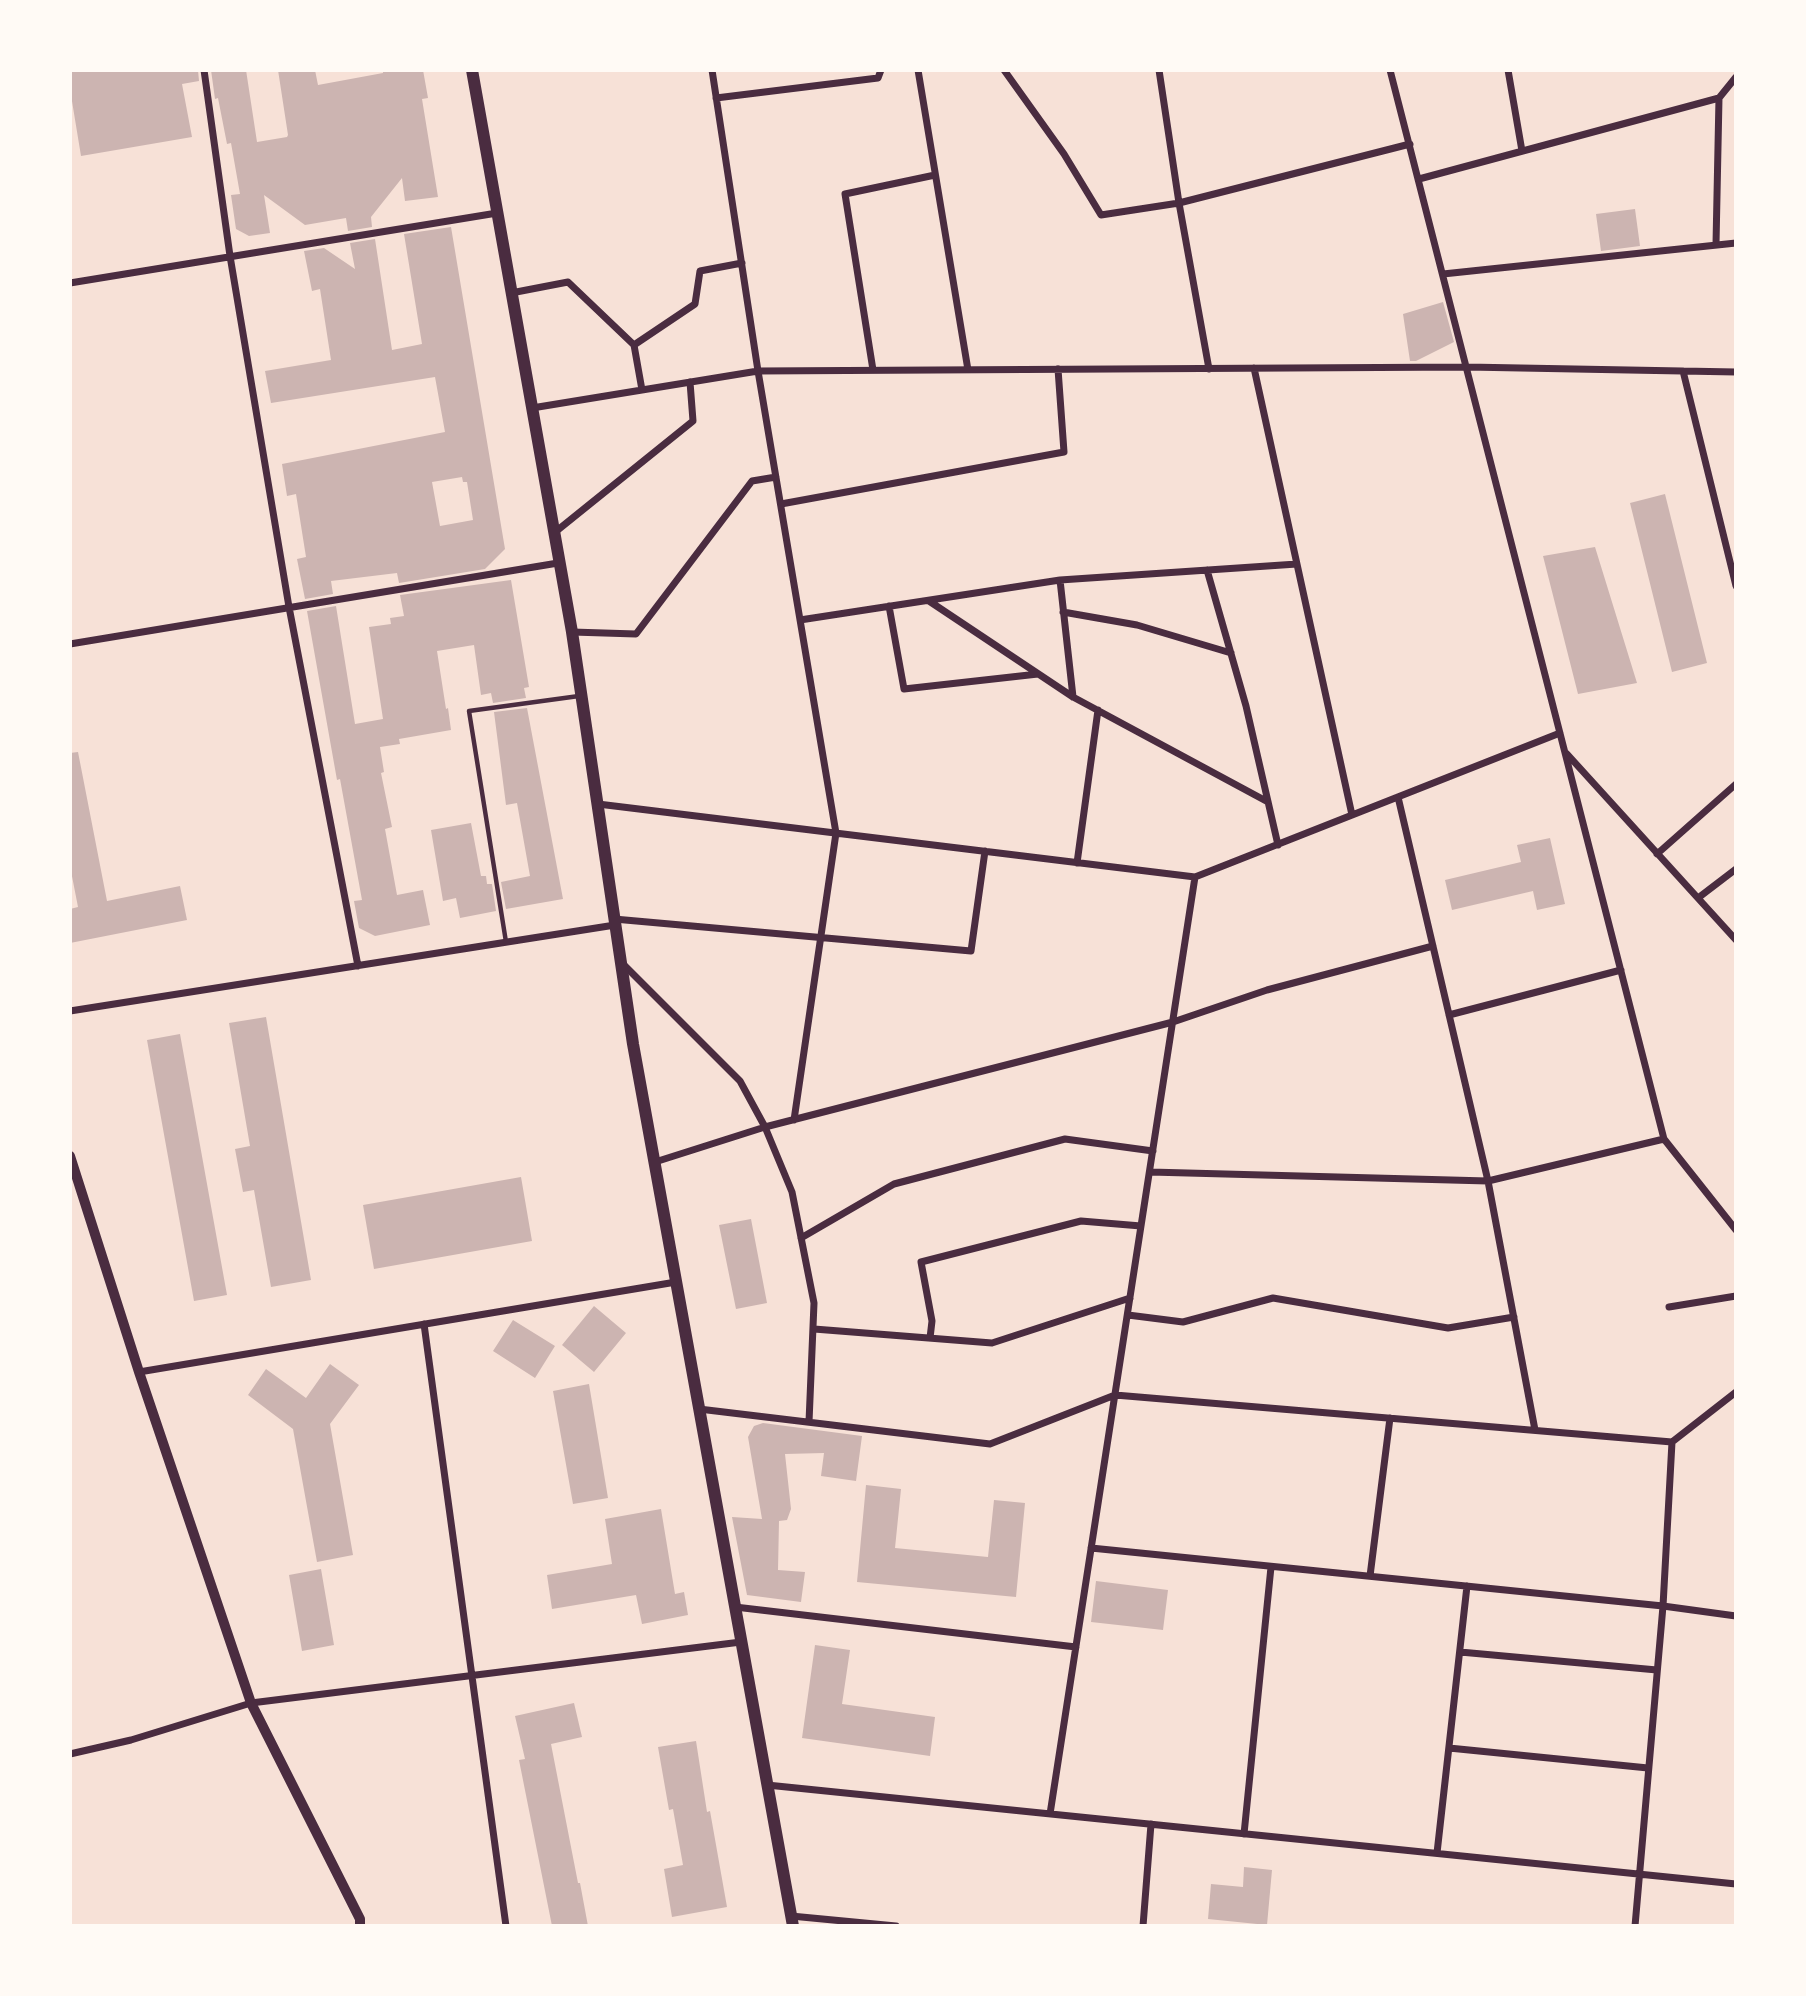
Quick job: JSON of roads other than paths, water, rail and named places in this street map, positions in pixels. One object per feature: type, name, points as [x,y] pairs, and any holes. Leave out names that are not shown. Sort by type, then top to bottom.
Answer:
[{"type":"main road","points":[[472,70],[572,632],[654,1162],[792,1921]]},
{"type":"street","points":[[204,70],[230,256],[289,607],[358,966]]},
{"type":"street","points":[[712,70],[758,371],[836,833],[793,1120]]},
{"type":"street","points":[[716,98],[878,78],[881,70]]},
{"type":"street","points":[[918,70],[968,370]]},
{"type":"street","points":[[1004,70],[1064,154],[1101,215],[1179,202],[1410,144]]},
{"type":"street","points":[[1159,70],[1209,369]]},
{"type":"street","points":[[1390,70],[1664,1139],[1736,1230]]},
{"type":"street","points":[[1508,70],[1522,151]]},
{"type":"street","points":[[1419,179],[1719,97],[1736,77]]},
{"type":"street","points":[[1716,244],[1719,97]]},
{"type":"street","points":[[873,370],[845,194],[935,175]]},
{"type":"street","points":[[70,283],[497,213]]},
{"type":"street","points":[[1443,274],[1736,243]]},
{"type":"street","points":[[634,345],[695,304],[700,271],[742,263]]},
{"type":"street","points":[[511,293],[568,282],[634,345],[642,390]]},
{"type":"street","points":[[531,408],[758,371],[1467,367],[1736,372]]},
{"type":"street","points":[[1254,368],[1352,815]]},
{"type":"street","points":[[781,504],[1064,452],[1058,369]]},
{"type":"street","points":[[1683,371],[1734,568],[1736,586]]},
{"type":"street","points":[[553,533],[692,421],[690,382]]},
{"type":"street","points":[[572,632],[636,634],[752,481],[776,477]]},
{"type":"street","points":[[70,644],[558,563]]},
{"type":"street","points":[[800,620],[1060,580],[1297,564]]},
{"type":"street","points":[[1208,570],[1278,845]]},
{"type":"street","points":[[1060,580],[1073,697]]},
{"type":"street","points":[[928,600],[1073,697],[1268,802]]},
{"type":"street","points":[[889,606],[904,689],[1039,674]]},
{"type":"street","points":[[1063,611],[1138,625],[1231,653]]},
{"type":"street","points":[[1077,863],[1098,710]]},
{"type":"street","points":[[597,804],[1195,877],[1560,733]]},
{"type":"street","points":[[1565,753],[1734,937]]},
{"type":"street","points":[[1657,853],[1736,784]]},
{"type":"street","points":[[1398,797],[1489,1181],[1535,1430]]},
{"type":"street","points":[[70,1011],[506,942],[615,922],[821,936],[971,951],[985,852]]},
{"type":"street","points":[[1698,898],[1736,869]]},
{"type":"street","points":[[1050,1814],[1195,877]]},
{"type":"street","points":[[654,1162],[765,1127],[1173,1022],[1267,990],[1433,946]]},
{"type":"street","points":[[621,961],[740,1081],[765,1127],[792,1192],[814,1303],[809,1422]]},
{"type":"street","points":[[1449,1015],[1621,970]]},
{"type":"street","points":[[801,1238],[894,1184],[1065,1139],[1153,1151]]},
{"type":"street","points":[[1150,1172],[1489,1181],[1664,1139]]},
{"type":"street","points":[[70,1156],[139,1372],[251,1703],[360,1919],[360,1926]]},
{"type":"street","points":[[930,1338],[932,1321],[921,1262],[1081,1221],[1141,1226]]},
{"type":"street","points":[[139,1372],[676,1282]]},
{"type":"street","points":[[1669,1307],[1736,1296]]},
{"type":"street","points":[[814,1329],[992,1343],[1130,1298]]},
{"type":"street","points":[[1128,1315],[1182,1322],[1273,1298],[1448,1328],[1514,1317]]},
{"type":"street","points":[[424,1324],[506,1926]]},
{"type":"street","points":[[699,1409],[990,1444],[1115,1395],[1672,1442],[1736,1392]]},
{"type":"street","points":[[1370,1576],[1390,1418]]},
{"type":"street","points":[[1635,1926],[1663,1606],[1672,1442]]},
{"type":"street","points":[[1091,1548],[1663,1606],[1736,1616]]},
{"type":"street","points":[[1244,1834],[1271,1567]]},
{"type":"street","points":[[1437,1853],[1467,1586]]},
{"type":"street","points":[[735,1606],[1076,1647]]},
{"type":"street","points":[[70,1754],[131,1740],[251,1703],[741,1642]]},
{"type":"street","points":[[1460,1651],[1657,1670]]},
{"type":"street","points":[[1449,1748],[1648,1769]]},
{"type":"street","points":[[767,1785],[1736,1884]]},
{"type":"street","points":[[1143,1926],[1152,1824]]},
{"type":"street","points":[[792,1921],[896,1926]]},
{"type":"lane","points":[[506,942],[469,711],[581,696]]}]
